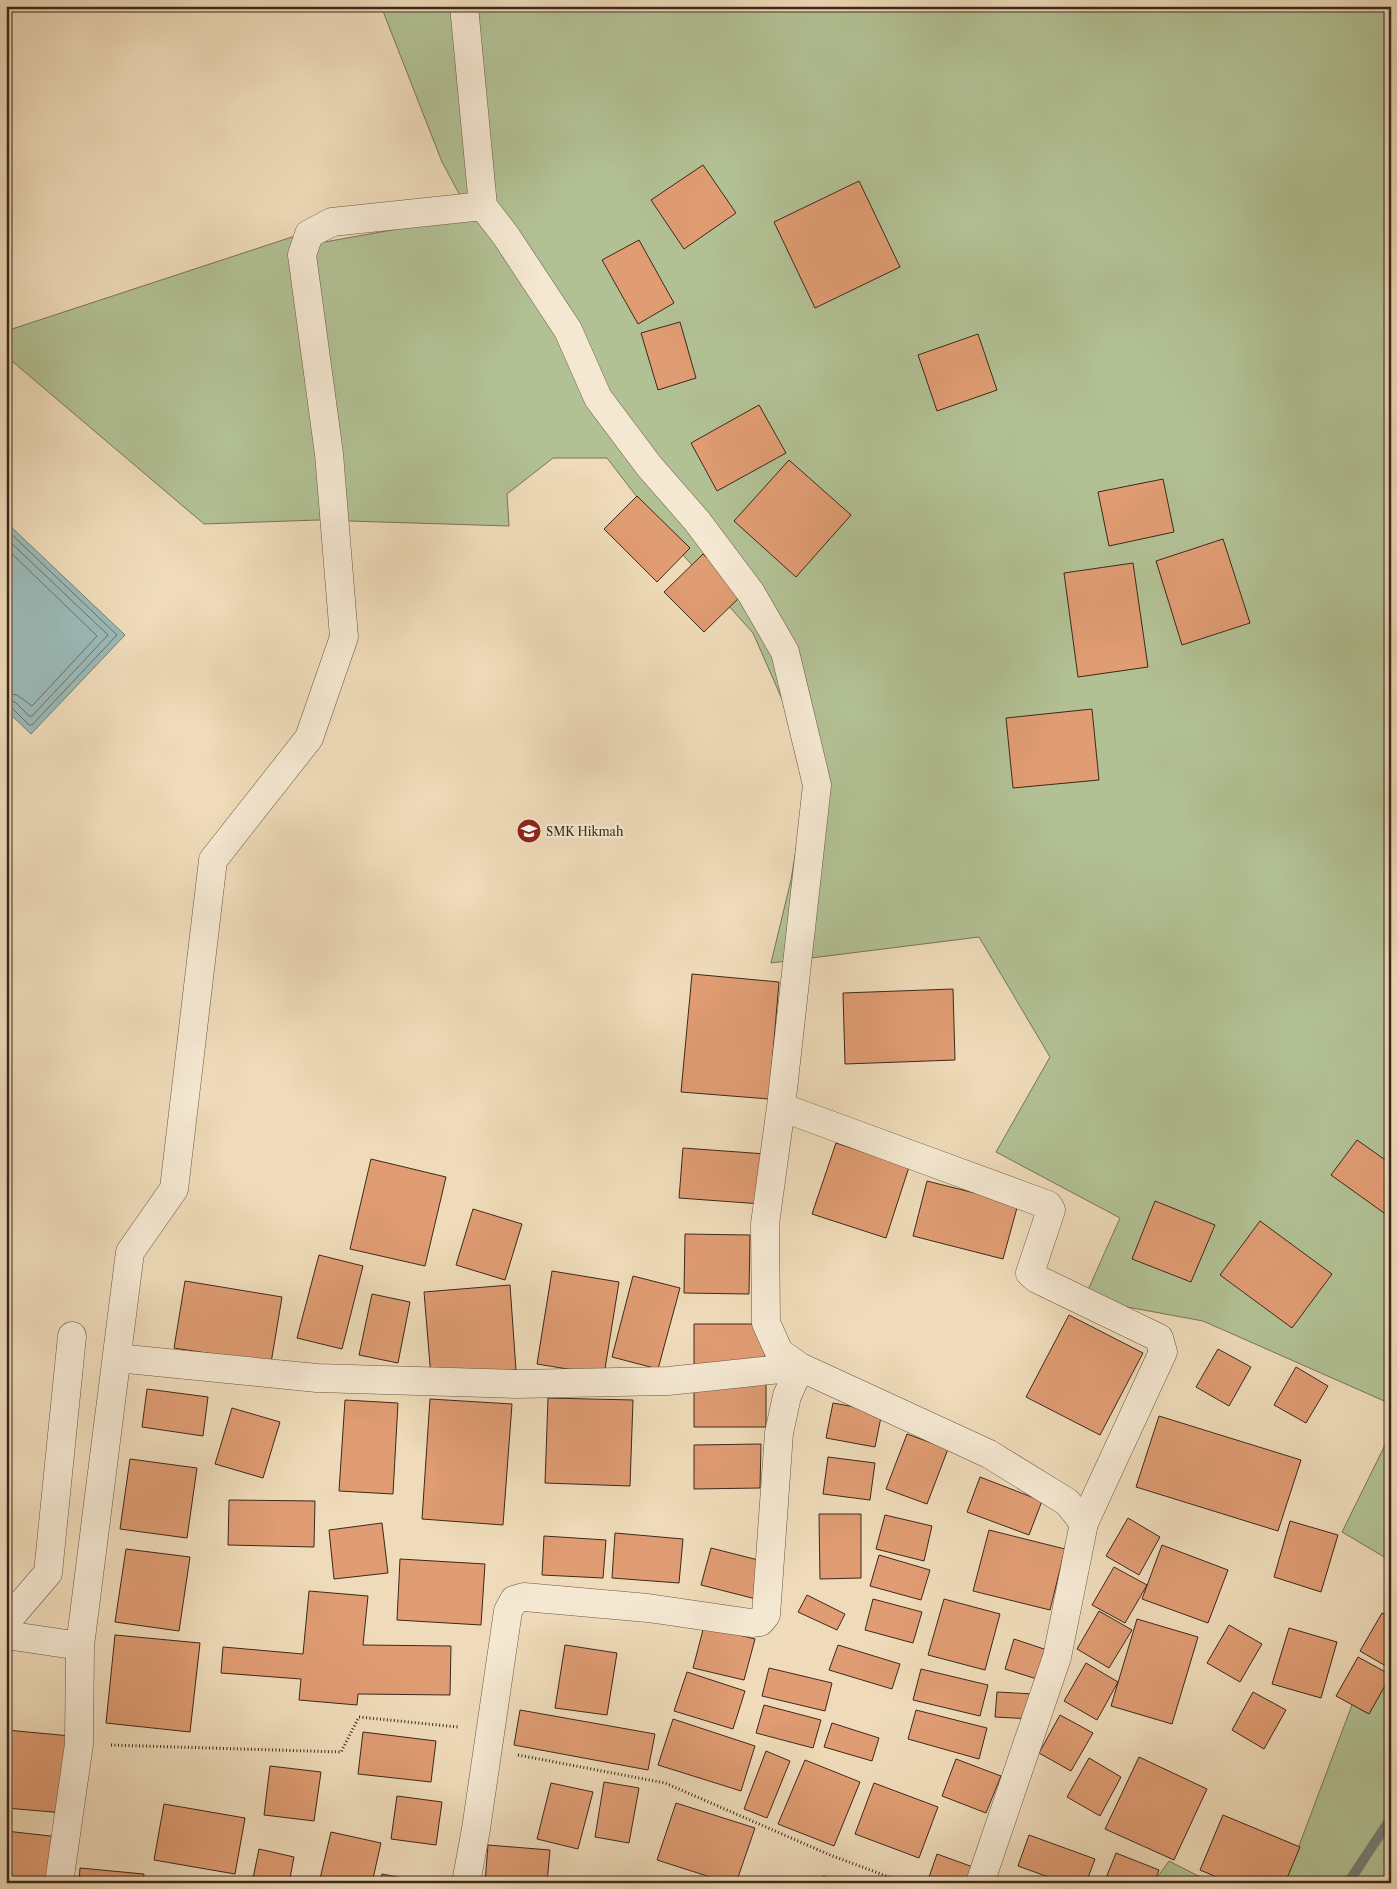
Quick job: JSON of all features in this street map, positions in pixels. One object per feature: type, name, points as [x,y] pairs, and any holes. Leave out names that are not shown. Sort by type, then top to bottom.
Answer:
[{"type":"street","points":[[464,6],[483,206],[506,236],[568,330],[598,398],[648,466],[697,521],[751,593],[785,652],[818,785],[781,1108],[765,1224],[766,1323],[780,1352],[800,1367],[989,1454],[1067,1502],[1084,1523]]},
{"type":"street","points":[[59,1883],[79,1744],[80,1646],[130,1252],[174,1189],[213,860],[309,738],[344,637],[329,454],[302,255],[309,234],[332,222],[483,206]]},
{"type":"street","points":[[781,1108],[1048,1205],[1051,1210],[1030,1273],[1037,1279],[1159,1338],[1163,1352],[1084,1523],[1057,1657],[980,1883]]},
{"type":"street","points":[[6,1622],[48,1574],[72,1336]]},
{"type":"street","points":[[117,1358],[317,1378],[516,1384],[668,1381],[800,1367]]},
{"type":"street","points":[[466,1883],[476,1829],[508,1611],[514,1600],[524,1597],[648,1608],[751,1623],[760,1622],[766,1615],[779,1433],[787,1396],[800,1367]]},
{"type":"street","points":[[6,1634],[80,1646]]},
{"type":"green space","points":[[381,6],[1391,6],[1391,1404],[1203,1321],[1084,1299],[1120,1218],[996,1152],[1050,1057],[979,937],[771,963],[791,880],[810,763],[753,633],[674,545],[607,458],[553,458],[507,494],[509,526],[318,520],[204,524],[6,356],[6,331],[295,236],[319,243],[471,216],[442,162]]},
{"type":"green space","points":[[1391,1433],[1391,1561],[1342,1532]]},
{"type":"green space","points":[[1391,1682],[1391,1883],[1285,1883],[1355,1697]]},
{"type":"green space","points":[[1169,1861],[1212,1883],[1153,1883]]},
{"type":"water","points":[[6,522],[125,635],[31,734],[6,710]]},
{"type":"building","points":[[703,165],[736,213],[684,249],[651,200]]},
{"type":"building","points":[[859,181],[900,267],[815,308],[774,222]]},
{"type":"building","points":[[639,240],[674,303],[638,324],[602,260]]},
{"type":"building","points":[[680,322],[696,378],[658,390],[641,333]]},
{"type":"building","points":[[978,334],[997,390],[937,411],[918,355]]},
{"type":"building","points":[[759,405],[786,453],[717,491],[691,443]]},
{"type":"building","points":[[789,460],[851,515],[796,577],[734,521]]},
{"type":"building","points":[[1163,479],[1174,532],[1109,546],[1098,492]]},
{"type":"building","points":[[637,496],[690,548],[657,582],[604,529]]},
{"type":"building","points":[[1223,539],[1250,623],[1182,645],[1156,561]]},
{"type":"building","points":[[703,554],[743,594],[704,632],[664,592]]},
{"type":"building","points":[[1133,563],[1148,667],[1078,677],[1064,573]]},
{"type":"building","points":[[1092,709],[1099,780],[1013,788],[1006,718]]},
{"type":"building","points":[[692,974],[779,982],[769,1099],[681,1092]]},
{"type":"building","points":[[953,989],[955,1060],[845,1064],[843,993]]},
{"type":"building","points":[[1357,1140],[1391,1164],[1391,1218],[1331,1175]]},
{"type":"building","points":[[836,1143],[909,1167],[886,1238],[812,1214]]},
{"type":"building","points":[[683,1148],[766,1154],[762,1204],[679,1198]]},
{"type":"building","points":[[371,1159],[446,1177],[425,1266],[350,1249]]},
{"type":"building","points":[[927,1181],[1018,1204],[1003,1259],[913,1236]]},
{"type":"building","points":[[1155,1201],[1215,1225],[1191,1282],[1132,1259]]},
{"type":"building","points":[[473,1209],[522,1224],[505,1280],[456,1265]]},
{"type":"building","points":[[1260,1221],[1332,1274],[1292,1328],[1220,1275]]},
{"type":"building","points":[[685,1234],[750,1235],[749,1294],[684,1293]]},
{"type":"building","points":[[319,1255],[363,1266],[342,1349],[297,1338]]},
{"type":"building","points":[[552,1271],[619,1282],[604,1375],[537,1364]]},
{"type":"building","points":[[633,1276],[680,1288],[658,1369],[612,1357]]},
{"type":"building","points":[[185,1281],[282,1297],[271,1363],[174,1348]]},
{"type":"building","points":[[510,1285],[516,1370],[431,1377],[424,1292]]},
{"type":"building","points":[[372,1294],[410,1302],[398,1363],[359,1355]]},
{"type":"building","points":[[1069,1315],[1143,1353],[1100,1435],[1026,1397]]},
{"type":"building","points":[[694,1324],[765,1324],[765,1370],[694,1370]]},
{"type":"building","points":[[1218,1349],[1251,1367],[1229,1406],[1196,1387]]},
{"type":"building","points":[[1296,1367],[1328,1386],[1306,1423],[1274,1405]]},
{"type":"building","points":[[694,1384],[766,1384],[766,1427],[694,1427]]},
{"type":"building","points":[[147,1389],[208,1397],[203,1436],[142,1427]]},
{"type":"building","points":[[548,1398],[633,1400],[630,1486],[545,1483]]},
{"type":"building","points":[[430,1399],[512,1404],[503,1525],[422,1519]]},
{"type":"building","points":[[345,1400],[398,1403],[393,1494],[339,1491]]},
{"type":"building","points":[[833,1403],[882,1412],[875,1447],[826,1438]]},
{"type":"building","points":[[232,1408],[280,1422],[263,1478],[215,1464]]},
{"type":"building","points":[[1159,1416],[1301,1460],[1278,1531],[1136,1487]]},
{"type":"building","points":[[907,1434],[948,1449],[927,1504],[886,1489]]},
{"type":"building","points":[[761,1444],[760,1488],[694,1489],[694,1445]]},
{"type":"building","points":[[828,1457],[875,1463],[870,1500],[823,1494]]},
{"type":"building","points":[[130,1459],[197,1468],[187,1538],[120,1529]]},
{"type":"building","points":[[980,1477],[1042,1501],[1029,1535],[967,1512]]},
{"type":"building","points":[[229,1500],[315,1501],[314,1547],[228,1545]]},
{"type":"building","points":[[819,1514],[861,1514],[861,1578],[820,1579]]},
{"type":"building","points":[[885,1515],[932,1526],[924,1561],[876,1549]]},
{"type":"building","points":[[1128,1518],[1160,1537],[1139,1575],[1106,1556]]},
{"type":"building","points":[[1290,1521],[1338,1535],[1321,1592],[1274,1577]]},
{"type":"building","points":[[382,1523],[388,1573],[334,1579],[329,1530]]},
{"type":"building","points":[[989,1530],[1065,1549],[1050,1610],[973,1591]]},
{"type":"building","points":[[615,1533],[683,1539],[679,1583],[612,1578]]},
{"type":"building","points":[[544,1536],[606,1540],[603,1578],[542,1575]]},
{"type":"building","points":[[1162,1545],[1228,1570],[1208,1623],[1142,1599]]},
{"type":"building","points":[[711,1548],[766,1562],[756,1599],[701,1585]]},
{"type":"building","points":[[126,1549],[190,1557],[179,1631],[115,1622]]},
{"type":"building","points":[[879,1555],[930,1570],[921,1600],[870,1586]]},
{"type":"building","points":[[400,1559],[485,1564],[481,1625],[397,1620]]},
{"type":"building","points":[[1114,1567],[1147,1585],[1125,1623],[1092,1605]]},
{"type":"building","points":[[309,1591],[368,1596],[363,1645],[451,1646],[450,1695],[358,1694],[357,1705],[299,1700],[301,1679],[221,1673],[223,1647],[303,1654]]},
{"type":"building","points":[[807,1595],[845,1614],[837,1630],[798,1612]]},
{"type":"building","points":[[873,1599],[922,1612],[913,1643],[865,1630]]},
{"type":"building","points":[[944,1599],[1000,1614],[985,1670],[928,1655]]},
{"type":"building","points":[[1099,1611],[1132,1630],[1109,1668],[1077,1649]]},
{"type":"building","points":[[1382,1613],[1391,1618],[1391,1669],[1360,1651]]},
{"type":"building","points":[[1137,1619],[1198,1637],[1172,1724],[1111,1706]]},
{"type":"building","points":[[1229,1625],[1262,1644],[1240,1682],[1207,1663]]},
{"type":"building","points":[[704,1626],[755,1639],[744,1680],[693,1668]]},
{"type":"building","points":[[1289,1628],[1337,1642],[1321,1698],[1272,1684]]},
{"type":"building","points":[[115,1635],[200,1643],[190,1732],[106,1723]]},
{"type":"building","points":[[1014,1639],[1050,1651],[1040,1680],[1005,1669]]},
{"type":"building","points":[[565,1645],[617,1653],[607,1715],[555,1708]]},
{"type":"building","points":[[838,1645],[900,1664],[892,1689],[829,1670]]},
{"type":"building","points":[[1358,1657],[1391,1675],[1369,1714],[1336,1696]]},
{"type":"building","points":[[1086,1663],[1118,1682],[1097,1720],[1064,1701]]},
{"type":"building","points":[[769,1668],[832,1683],[825,1711],[762,1696]]},
{"type":"building","points":[[921,1669],[988,1685],[980,1716],[913,1700]]},
{"type":"building","points":[[687,1672],[745,1691],[733,1729],[674,1711]]},
{"type":"building","points":[[997,1692],[1034,1694],[1032,1719],[995,1717]]},
{"type":"building","points":[[1253,1692],[1286,1710],[1264,1749],[1232,1730]]},
{"type":"building","points":[[764,1705],[821,1720],[813,1748],[756,1733]]},
{"type":"building","points":[[520,1710],[655,1734],[648,1770],[514,1745]]},
{"type":"building","points":[[916,1710],[987,1728],[979,1759],[908,1739]]},
{"type":"building","points":[[1060,1715],[1093,1733],[1071,1771],[1039,1753]]},
{"type":"building","points":[[673,1719],[755,1746],[741,1791],[658,1765]]},
{"type":"building","points":[[832,1723],[879,1738],[872,1761],[824,1747]]},
{"type":"building","points":[[6,1730],[71,1736],[64,1813],[6,1808]]},
{"type":"building","points":[[363,1732],[436,1741],[431,1782],[358,1774]]},
{"type":"building","points":[[766,1751],[790,1761],[767,1818],[744,1809]]},
{"type":"building","points":[[1139,1757],[1207,1789],[1174,1860],[1105,1829]]},
{"type":"building","points":[[1089,1758],[1121,1777],[1100,1816],[1067,1797]]},
{"type":"building","points":[[956,1759],[1001,1776],[986,1813],[942,1796]]},
{"type":"building","points":[[805,1760],[860,1782],[834,1846],[778,1824]]},
{"type":"building","points":[[270,1766],[321,1772],[314,1821],[264,1815]]},
{"type":"building","points":[[604,1782],[639,1788],[629,1843],[595,1837]]},
{"type":"building","points":[[551,1783],[593,1792],[578,1849],[537,1839]]},
{"type":"building","points":[[874,1783],[938,1807],[919,1858],[855,1834]]},
{"type":"building","points":[[397,1796],[442,1802],[436,1845],[391,1839]]},
{"type":"building","points":[[676,1803],[755,1828],[736,1883],[729,1883],[657,1860]]},
{"type":"building","points":[[164,1804],[245,1818],[235,1874],[154,1860]]},
{"type":"building","points":[[1223,1815],[1300,1847],[1285,1883],[1231,1883],[1200,1870]]},
{"type":"building","points":[[6,1831],[59,1837],[53,1883],[6,1883]]},
{"type":"building","points":[[331,1832],[381,1843],[372,1883],[319,1883]]},
{"type":"building","points":[[1029,1835],[1095,1859],[1086,1883],[1065,1883],[1018,1866]]},
{"type":"building","points":[[488,1845],[550,1850],[547,1883],[485,1883]]},
{"type":"building","points":[[259,1849],[294,1857],[289,1883],[252,1883]]},
{"type":"building","points":[[1116,1853],[1159,1870],[1154,1883],[1104,1883]]},
{"type":"building","points":[[937,1854],[973,1867],[968,1883],[935,1883],[928,1880]]},
{"type":"building","points":[[80,1868],[144,1874],[143,1883],[79,1883]]},
{"type":"building","points":[[382,1874],[428,1883],[380,1883]]},
{"type":"building","points":[[823,1876],[841,1883],[821,1883]]},
{"type":"waterway","points":[[1348,1883],[1391,1818]]},
{"type":"place","name":"SMK Hikmah","points":[[529,831]]}]
